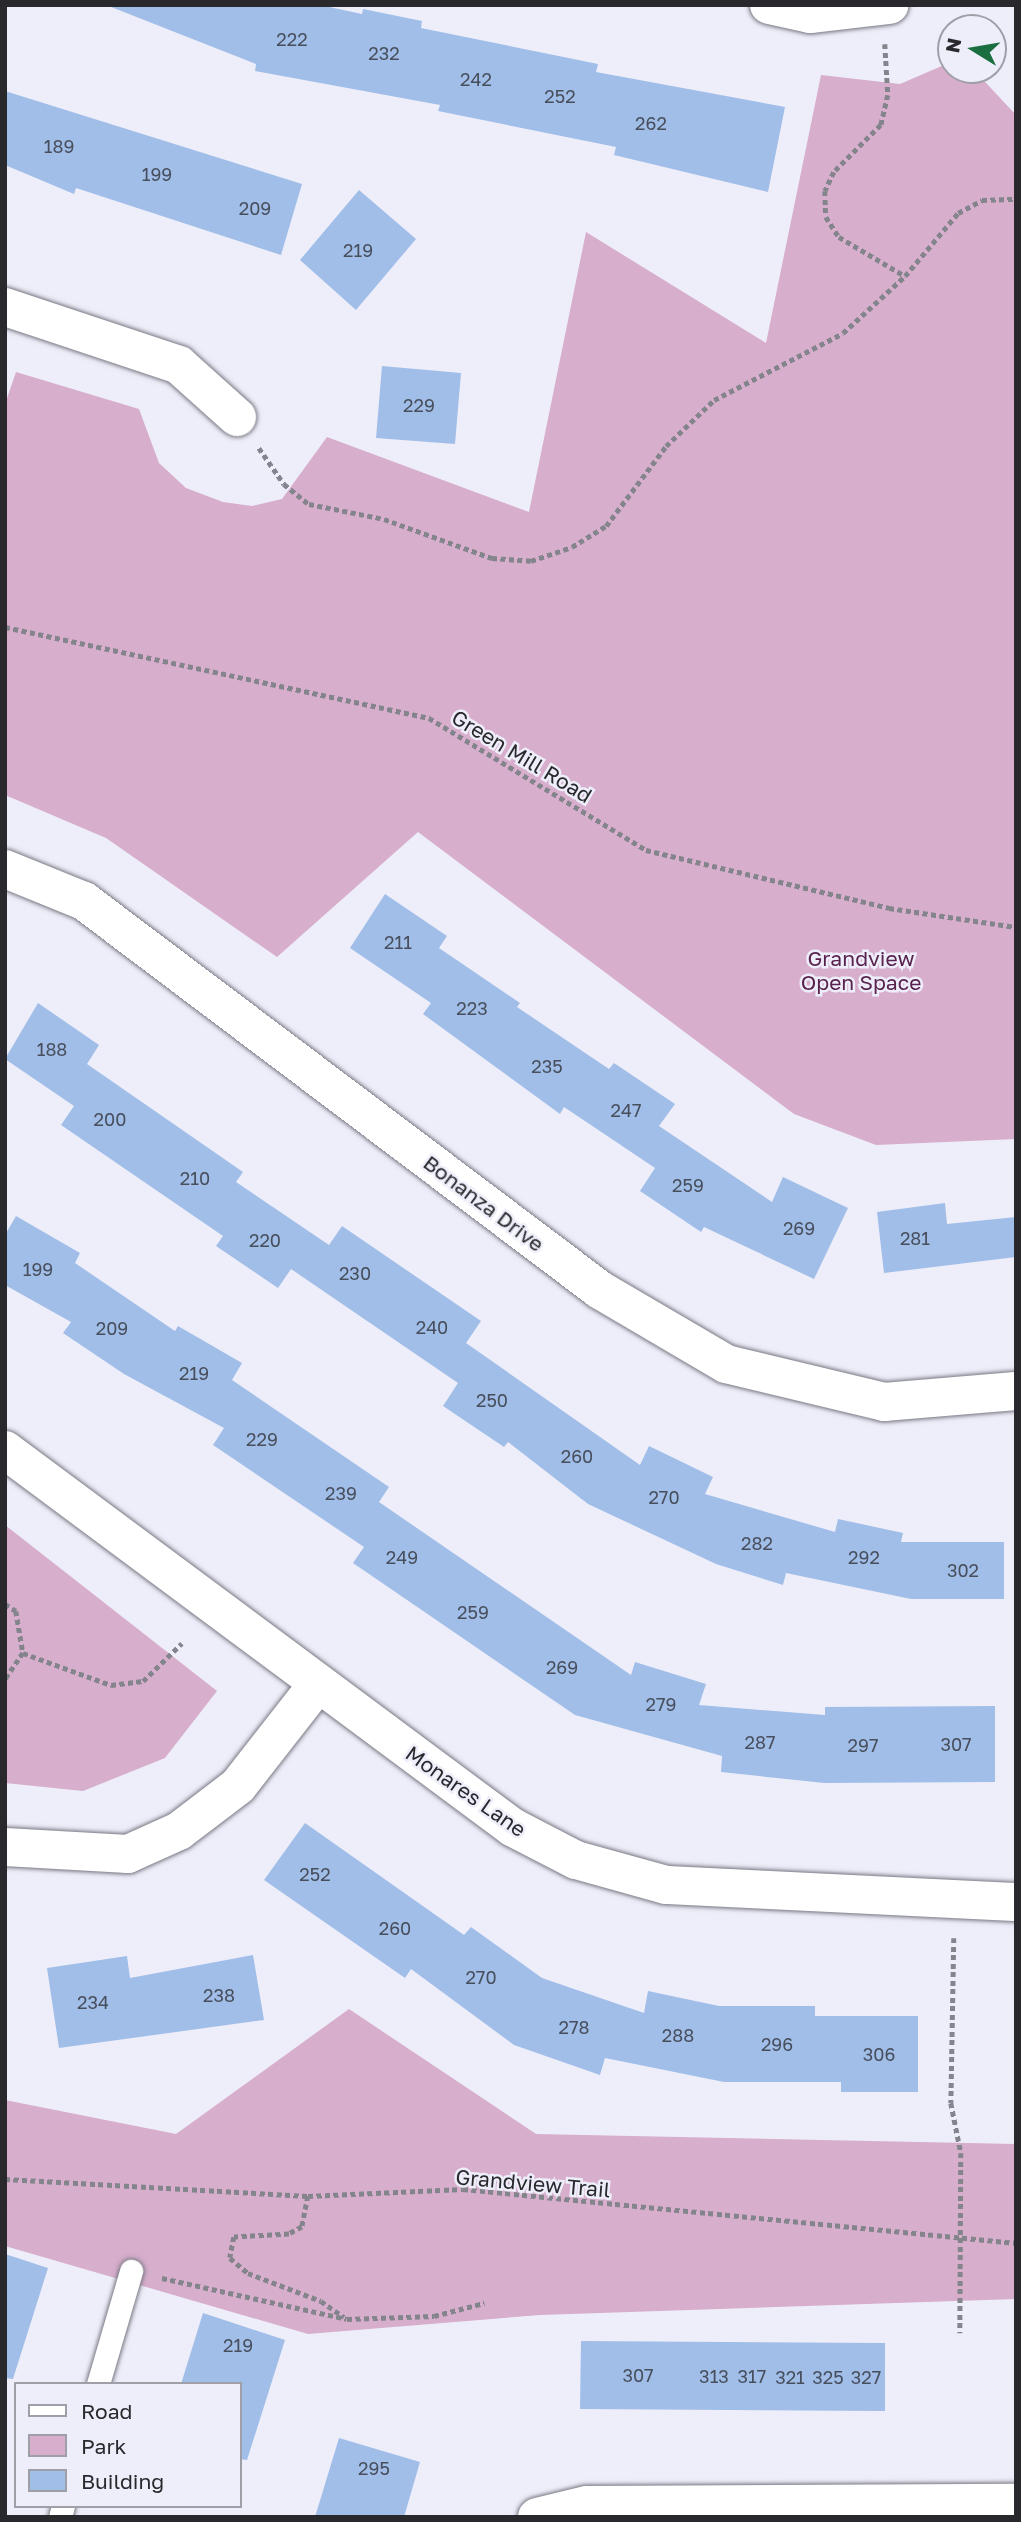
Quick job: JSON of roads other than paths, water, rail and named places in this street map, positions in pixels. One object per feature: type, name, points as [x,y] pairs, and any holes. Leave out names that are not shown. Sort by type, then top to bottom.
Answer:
[{"type":"street","points":[[769,5],[810,14],[889,5]]},
{"type":"street","points":[[5,307],[179,365],[237,417]]},
{"type":"street","name":"Bonanza Drive","points":[[5,869],[84,901],[600,1290],[726,1364],[884,1402],[1016,1391]]},
{"type":"street","name":"Monares Lane","points":[[5,1450],[317,1685],[512,1826],[576,1860],[666,1885],[955,1902],[1016,1902]]},
{"type":"street","points":[[5,1847],[128,1854],[179,1831],[238,1786],[317,1685]]},
{"type":"street","points":[[537,2517],[587,2505],[1016,2503]]},
{"type":"lane","points":[[99,2382],[131,2271]]},
{"type":"park label","name":"Grandview Open Space","points":[[861,970]]}]
